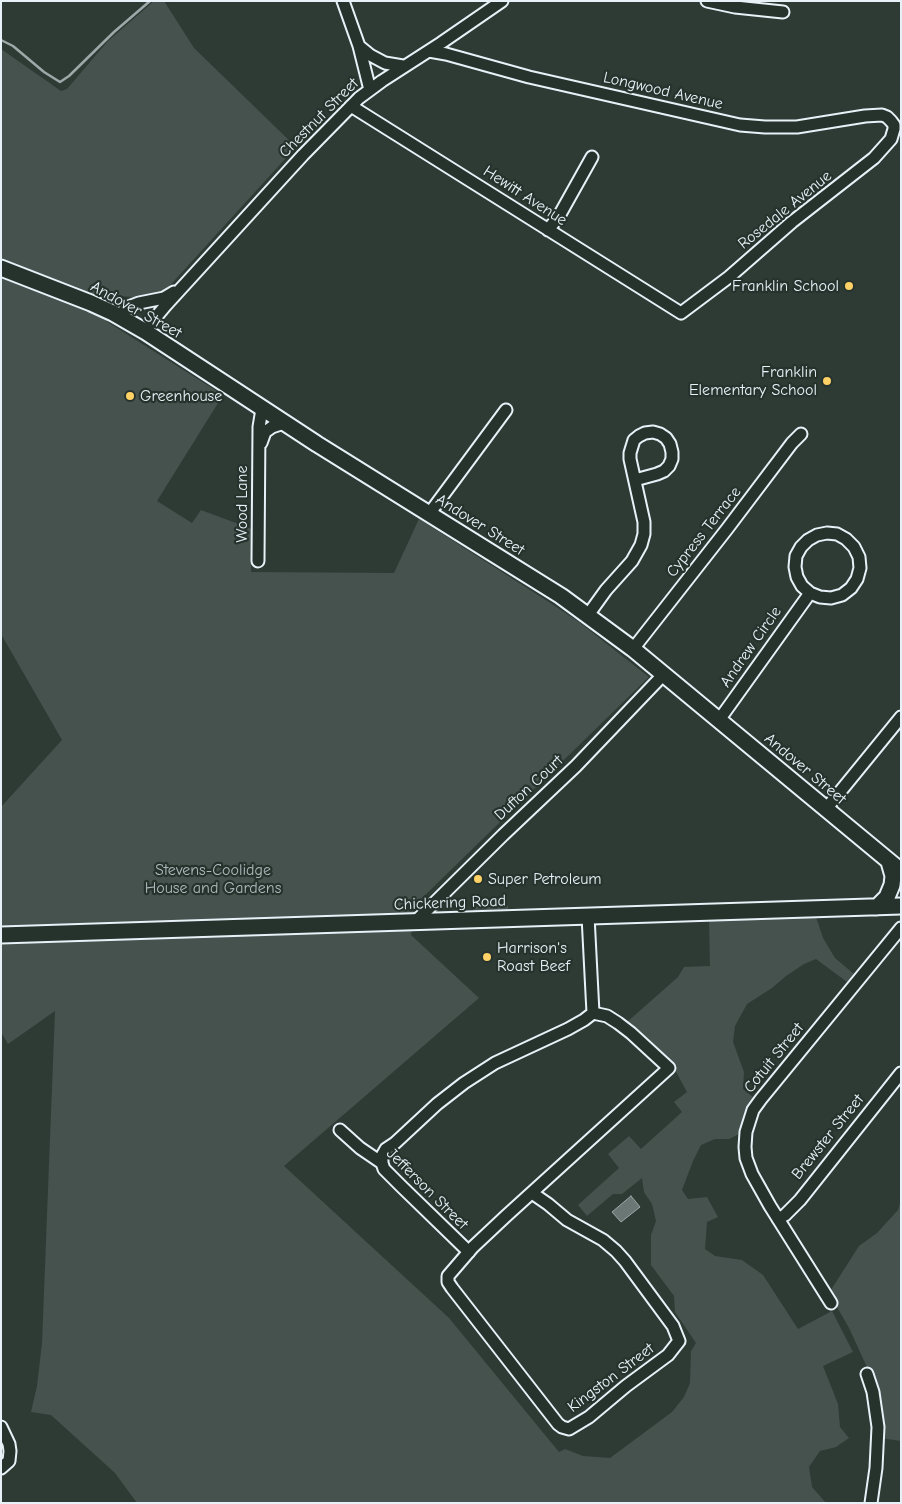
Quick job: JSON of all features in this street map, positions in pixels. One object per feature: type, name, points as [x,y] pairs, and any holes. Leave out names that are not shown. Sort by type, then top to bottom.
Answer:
[{"type":"main road","name":"Andover Street","points":[[1,268],[66,292],[146,332],[284,423],[524,572],[588,615],[633,649],[895,866]]},
{"type":"main road","points":[[877,907],[887,897],[892,885],[895,866]]},
{"type":"main road","name":"Chickering Road","points":[[1,935],[901,906]]},
{"type":"street","points":[[343,1],[359,46],[370,90]]},
{"type":"street","name":"Chestnut Street","points":[[146,332],[157,315],[303,155],[351,106],[403,66],[429,51],[502,1]]},
{"type":"street","points":[[707,1],[735,7],[783,12]]},
{"type":"street","points":[[359,46],[370,55],[385,63],[403,66]]},
{"type":"street","name":"Longwood Avenue","points":[[429,51],[529,77],[740,125],[798,127],[877,115],[887,117],[891,121]]},
{"type":"street","name":"Hewitt Avenue","points":[[351,106],[681,314]]},
{"type":"street","name":"Rosedale Avenue","points":[[681,314],[729,277],[792,222],[874,158],[891,139],[894,125],[891,121]]},
{"type":"street","points":[[548,230],[559,216],[592,157]]},
{"type":"street","name":"Chestnut Street","points":[[119,317],[126,308],[139,303],[164,298],[184,286]]},
{"type":"street","name":"Wood Lane","points":[[258,561],[259,427],[262,409]]},
{"type":"street","points":[[429,514],[506,410]]},
{"type":"street","name":"Wood Lane","points":[[259,447],[265,432],[272,426],[284,423]]},
{"type":"street","points":[[588,615],[606,590],[632,561],[641,546],[644,522],[630,459],[631,446],[634,440],[645,433],[653,432],[660,434],[670,444],[672,459],[669,466],[657,474],[635,480]]},
{"type":"street","name":"Cypress Terrace","points":[[633,649],[792,443],[801,434]]},
{"type":"street","points":[[832,534],[846,539],[854,547],[859,557],[860,568],[857,579],[851,588],[831,598],[820,597],[810,593],[802,586],[797,577],[795,567],[796,556],[801,547],[817,535],[832,534]]},
{"type":"street","name":"Andrew Circle","points":[[719,720],[810,593]]},
{"type":"street","name":"Dufton Court","points":[[415,922],[576,766],[663,675]]},
{"type":"street","points":[[826,809],[901,718]]},
{"type":"street","points":[[382,1163],[382,1156],[386,1149],[464,1083],[505,1057],[568,1029],[593,1013],[588,916]]},
{"type":"street","name":"Cotuit Street","points":[[831,1303],[778,1220],[752,1174],[746,1158],[745,1140],[749,1120],[761,1099],[901,928]]},
{"type":"street","name":"Kingston Street","points":[[532,1193],[567,1220],[603,1240],[625,1261],[675,1331],[679,1341],[668,1355],[626,1386],[589,1417],[570,1429],[562,1427],[450,1285],[448,1276],[469,1252],[532,1193],[669,1068],[618,1023],[607,1016],[593,1013]]},
{"type":"street","name":"Brewster Street","points":[[778,1220],[796,1204],[901,1073]]},
{"type":"street","name":"Jefferson Street","points":[[340,1130],[360,1148],[382,1163],[384,1169],[469,1252]]},
{"type":"street","points":[[867,1374],[873,1392],[878,1427],[876,1468],[871,1503]]},
{"type":"street","points":[[1,1427],[9,1444],[5,1464]]},
{"type":"green space","name":"Stevens-Coolidge House and Gardens","points":[[154,1],[164,1],[194,48],[296,147],[164,292],[146,298],[119,296],[106,321],[223,395],[157,501],[192,523],[201,510],[252,529],[251,572],[394,573],[419,519],[579,622],[649,677],[417,903],[411,935],[479,998],[284,1166],[449,1318],[559,1452],[565,1449],[583,1456],[610,1458],[672,1412],[684,1397],[690,1383],[691,1351],[696,1343],[675,1312],[674,1296],[651,1265],[651,1235],[656,1221],[652,1204],[644,1192],[642,1178],[622,1194],[613,1194],[587,1216],[578,1205],[619,1168],[608,1154],[629,1136],[641,1149],[682,1112],[674,1102],[687,1092],[674,1068],[677,1066],[626,1023],[678,977],[684,967],[710,966],[709,920],[816,917],[823,938],[835,958],[854,974],[847,982],[816,959],[804,964],[747,1004],[735,1026],[733,1042],[744,1072],[743,1089],[754,1098],[739,1134],[729,1139],[715,1139],[701,1145],[682,1190],[688,1199],[707,1197],[718,1217],[707,1222],[705,1249],[715,1256],[742,1260],[763,1275],[798,1329],[832,1311],[853,1352],[823,1366],[838,1404],[840,1427],[849,1438],[836,1447],[820,1451],[809,1467],[812,1487],[826,1503],[137,1503],[115,1473],[51,1415],[31,1412],[37,1386],[42,1343],[55,1011],[8,1044],[1,1032],[1,807],[62,740],[1,634],[1,49],[61,91],[67,89],[108,41]]},
{"type":"green space","points":[[503,902],[508,906],[508,911],[473,911],[480,903]]},
{"type":"green space","points":[[901,1200],[901,1441],[880,1438],[872,1378],[849,1328],[829,1293],[859,1246],[877,1233],[898,1210]]},
{"type":"shaded area","points":[[631,1196],[640,1207],[621,1222],[612,1212]]},
{"type":"waterway","points":[[1,40],[13,46],[44,72],[60,82],[69,76],[114,32],[150,1]]},
{"type":"place","name":"Franklin School","points":[[849,286]]},
{"type":"place","name":"Franklin Elementary School","points":[[827,381]]},
{"type":"place","name":"Greenhouse","points":[[130,396]]},
{"type":"place","name":"Super Petroleum","points":[[478,879]]},
{"type":"place","name":"Harrison's Roast Beef","points":[[487,957]]}]
